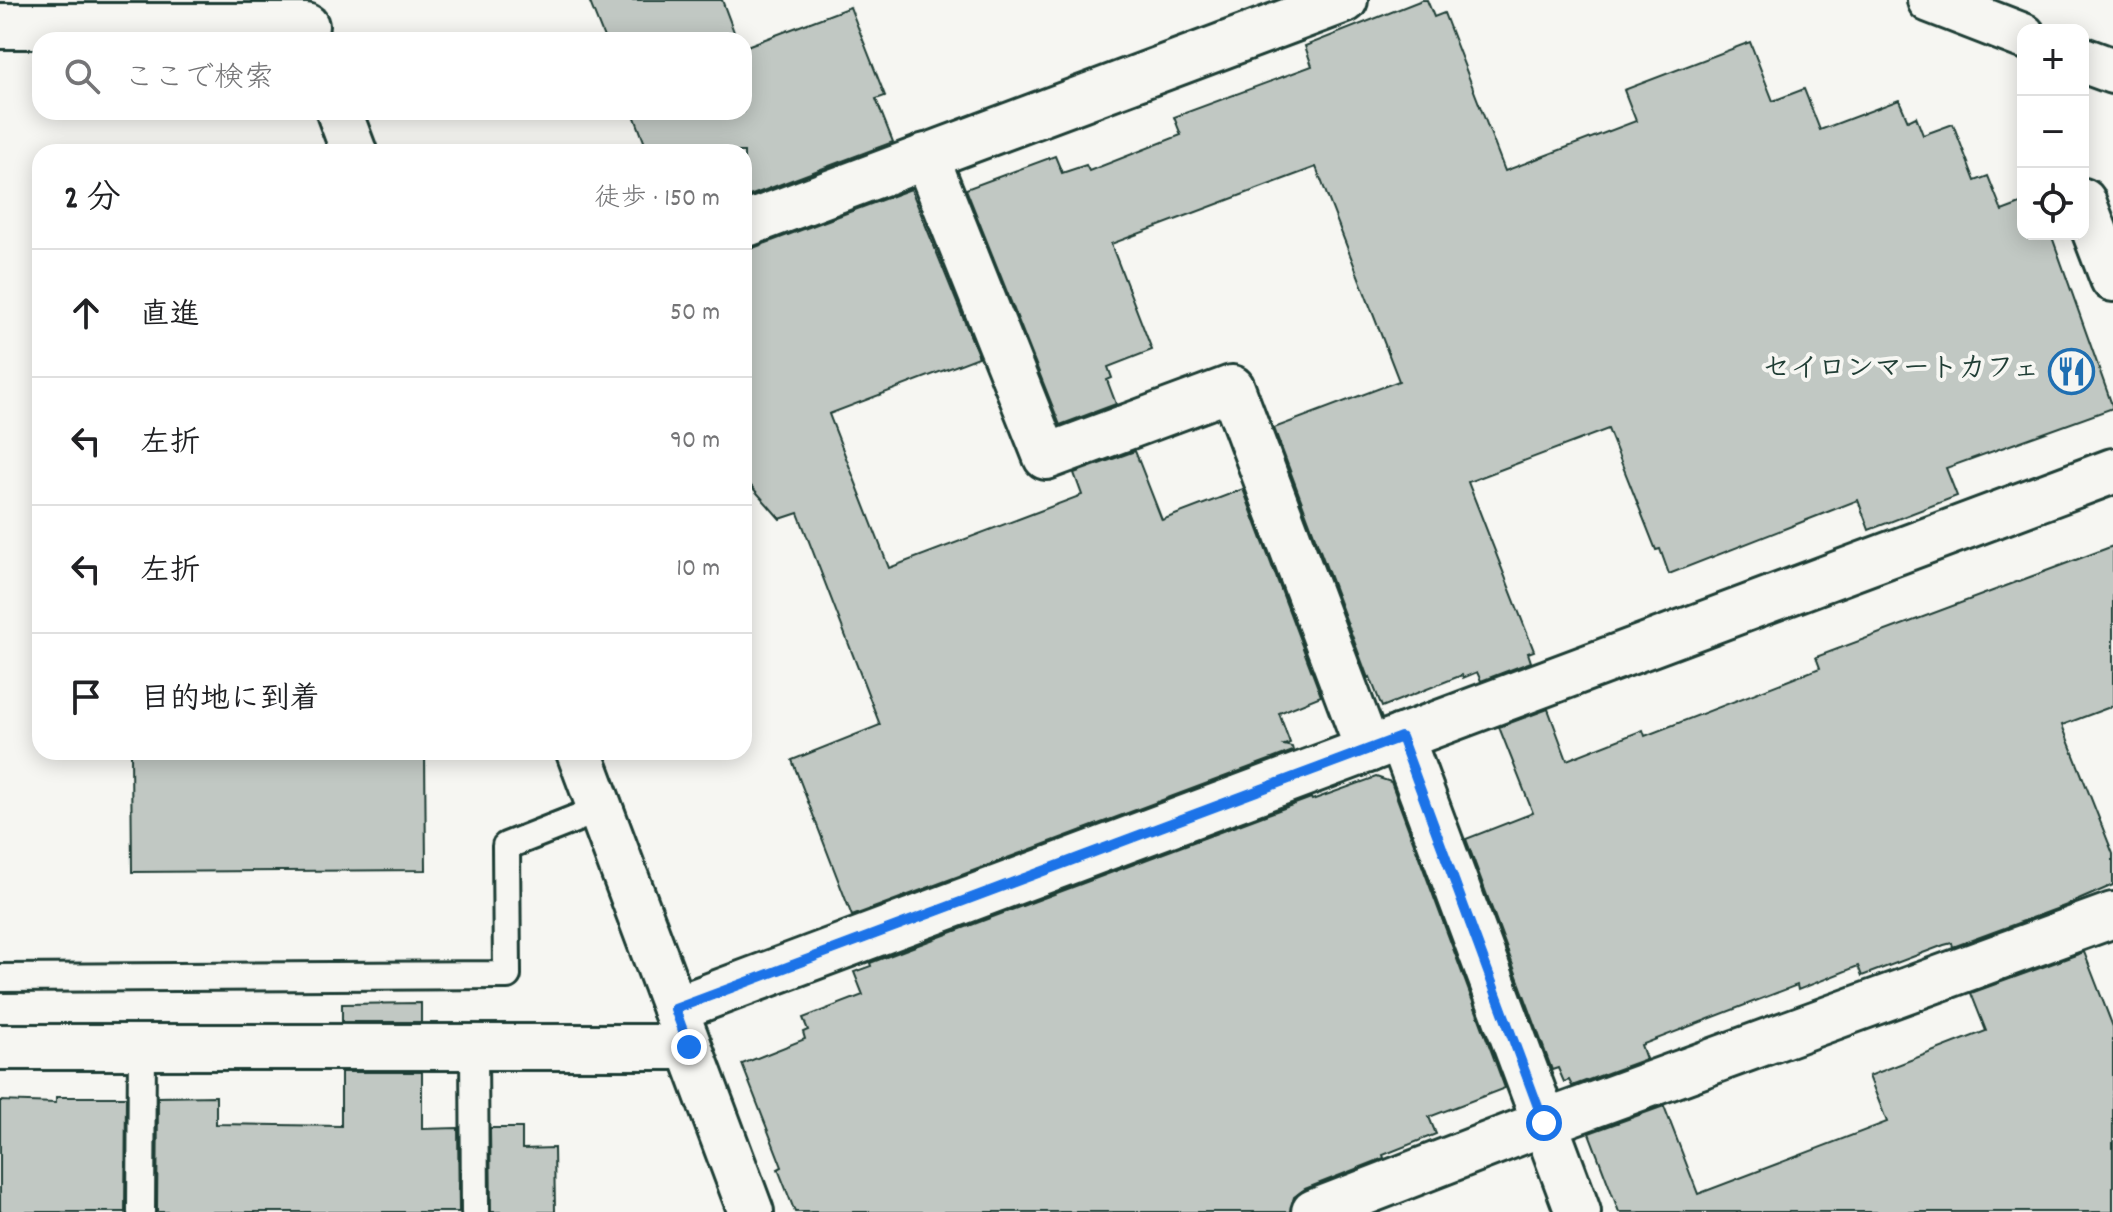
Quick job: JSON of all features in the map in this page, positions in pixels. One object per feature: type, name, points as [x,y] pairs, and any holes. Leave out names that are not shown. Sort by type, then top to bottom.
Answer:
[{"type":"main road","points":[[752,222],[1345,0]]},
{"type":"main road","points":[[1930,0],[2017,34]]},
{"type":"main road","points":[[0,26],[305,22]]},
{"type":"main road","points":[[2089,62],[2113,71]]},
{"type":"main road","points":[[342,120],[351,144]]},
{"type":"main road","points":[[926,156],[1046,457],[1232,388],[1544,1123],[1578,1212]]},
{"type":"main road","points":[[2089,217],[2113,279]]},
{"type":"main road","points":[[0,1047],[474,1048],[682,1028],[1384,744],[2113,471]]},
{"type":"main road","points":[[582,760],[751,1212]]},
{"type":"main road","points":[[1314,1212],[1544,1123],[2113,915]]},
{"type":"lane","points":[[0,978],[507,975],[506,846],[600,809]]},
{"type":"lane","points":[[141,1212],[142,1047]]},
{"type":"lane","points":[[474,1048],[475,1212]]},
{"type":"building","points":[[589,0],[722,0],[734,32],[602,32]]},
{"type":"building","points":[[1427,0],[1434,17],[1444,13],[1505,171],[1636,121],[1624,90],[1750,42],[1773,101],[1804,89],[1820,130],[1899,100],[1908,121],[1916,117],[1923,135],[1953,124],[1975,181],[1988,176],[2002,211],[2017,205],[2017,240],[2053,240],[2113,408],[1946,468],[1957,496],[1869,530],[1858,500],[1669,574],[1660,549],[1656,550],[1608,429],[1468,482],[1534,651],[1528,653],[1531,662],[1481,681],[1477,672],[1463,678],[1462,675],[1382,707],[1368,678],[1274,428],[1399,381],[1316,167],[1111,244],[1152,350],[1108,367],[1112,378],[1107,380],[1116,404],[1060,425],[966,189],[1055,156],[1062,173],[1086,165],[1089,171],[1181,135],[1174,117],[1312,66],[1305,46]]},
{"type":"building","points":[[850,7],[885,96],[876,99],[893,142],[752,195],[752,144],[645,144],[636,120],[752,120],[752,44]]},
{"type":"building","points":[[911,189],[979,357],[829,414],[889,568],[1082,495],[1074,473],[1135,451],[1162,520],[1243,489],[1321,696],[1279,713],[1290,743],[1284,745],[1292,747],[1293,751],[852,916],[792,760],[880,725],[798,513],[780,519],[752,487],[753,248]]},
{"type":"building","points":[[2113,546],[2113,706],[2062,725],[2113,854],[2113,885],[1953,947],[1952,943],[1944,945],[1862,976],[1858,966],[1798,990],[1797,985],[1641,1045],[1646,1059],[1572,1086],[1569,1080],[1564,1082],[1558,1068],[1552,1070],[1466,839],[1533,813],[1499,727],[1548,709],[1567,760],[1643,730],[1645,736],[1820,668],[1816,657]]},
{"type":"building","points":[[131,760],[425,760],[426,870],[132,872]]},
{"type":"building","points":[[1376,777],[1391,782],[1505,1088],[1429,1117],[1436,1134],[1305,1189],[1294,1197],[1290,1212],[795,1212],[778,1169],[782,1167],[742,1064],[805,1039],[803,1032],[808,1030],[803,1018],[863,995],[854,972],[871,966],[870,963],[1311,798]]},
{"type":"building","points":[[2084,952],[2113,1027],[2113,1212],[1619,1212],[1589,1133],[1664,1106],[1698,1194],[1887,1122],[1869,1076],[1986,1031],[1971,993]]},
{"type":"building","points":[[421,1003],[421,1022],[342,1022],[342,1004]]},
{"type":"building","points":[[341,1072],[422,1072],[422,1129],[458,1128],[459,1212],[157,1212],[158,1097],[216,1096],[216,1124],[341,1126]]},
{"type":"building","points":[[56,1097],[126,1097],[125,1212],[0,1212],[0,1101],[56,1103]]},
{"type":"building","points":[[490,1128],[522,1128],[522,1149],[554,1148],[555,1212],[491,1212]]},
{"type":"place","name":"セイロンマートカフェ","points":[[2071,371]]},
{"type":"route","points":[[689,1047],[675,1009],[1401,737],[1544,1123]]}]
